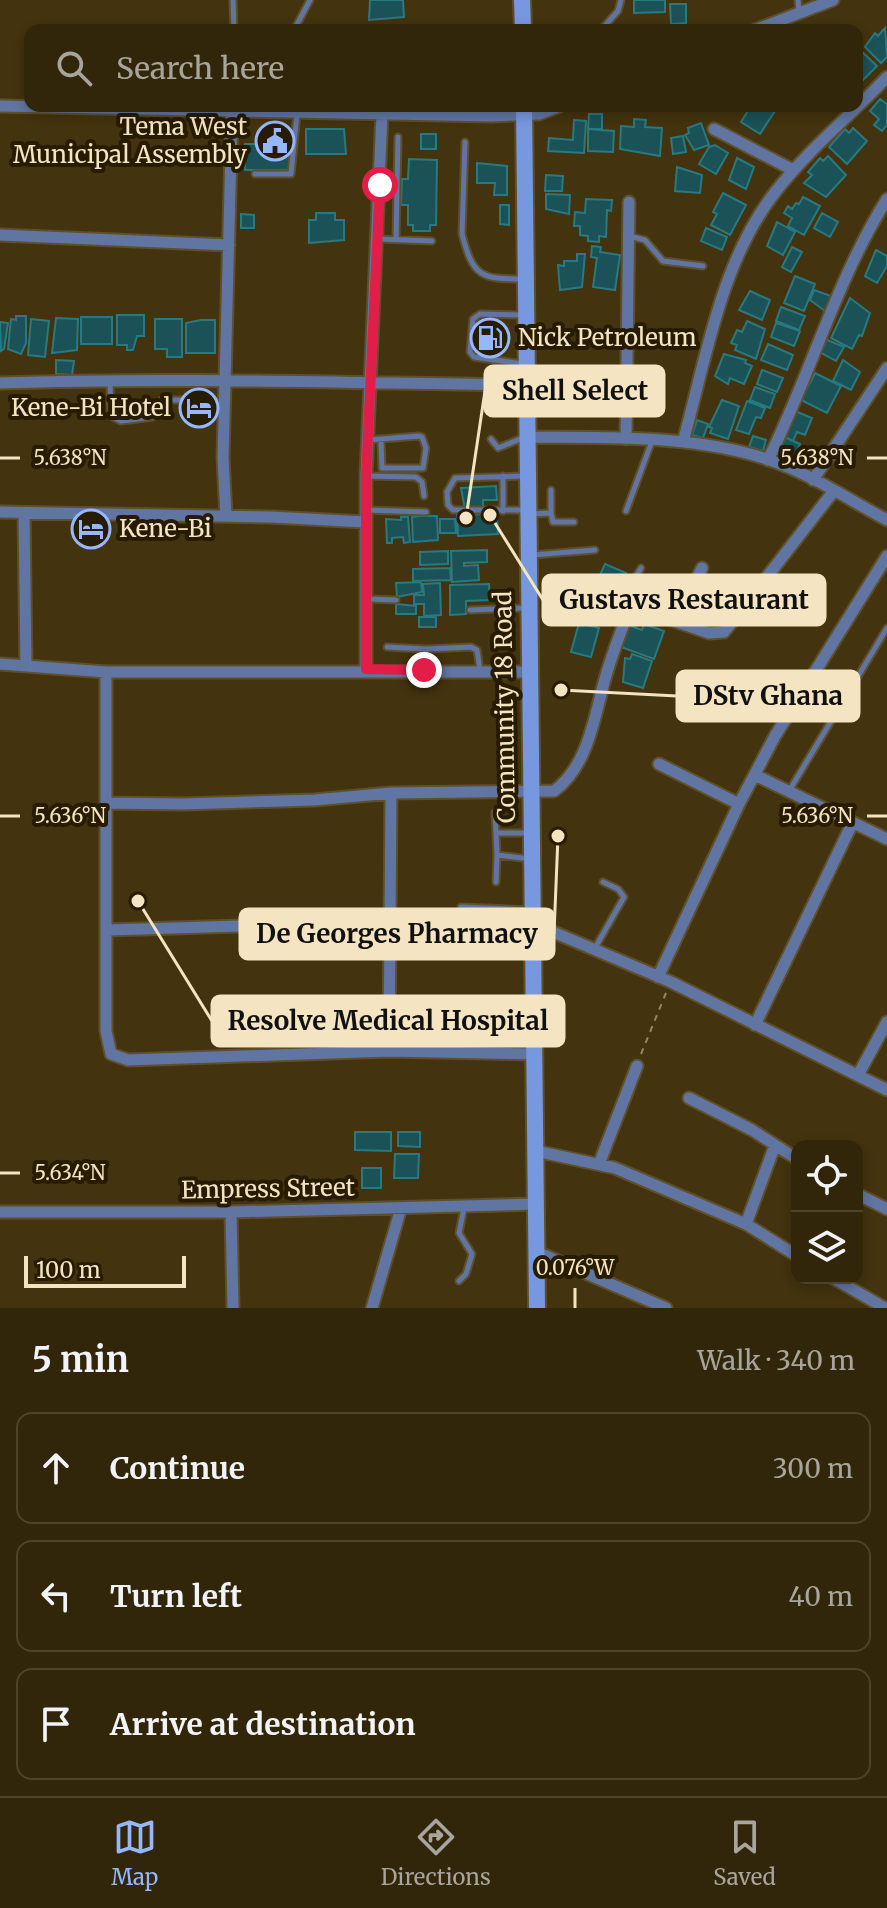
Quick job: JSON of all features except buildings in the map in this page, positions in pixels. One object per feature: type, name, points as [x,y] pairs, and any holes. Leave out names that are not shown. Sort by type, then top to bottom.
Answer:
[{"type":"main road","points":[[522,0],[523,24]]},
{"type":"main road","name":"Community 18 Road","points":[[524,112],[524,385],[537,1308]]},
{"type":"street","points":[[771,24],[833,0]]},
{"type":"street","points":[[863,101],[887,77]]},
{"type":"street","points":[[0,106],[24,107]]},
{"type":"street","points":[[226,516],[225,381],[232,112],[413,112]]},
{"type":"street","points":[[683,442],[718,315],[738,256],[760,214],[793,170],[852,112]]},
{"type":"street","points":[[366,669],[367,440],[379,239],[382,114]]},
{"type":"street","points":[[714,129],[793,170]]},
{"type":"street","points":[[768,460],[795,405],[862,241],[887,199]]},
{"type":"street","points":[[626,439],[629,202]]},
{"type":"street","points":[[0,235],[229,245]]},
{"type":"street","points":[[813,480],[887,368]]},
{"type":"street","points":[[0,383],[225,381],[524,385]]},
{"type":"street","points":[[525,437],[683,442],[768,460],[813,480],[887,520]]},
{"type":"street","points":[[107,803],[314,800],[391,793],[554,791],[570,777],[586,748],[607,672],[631,606],[716,635],[724,632],[833,492]]},
{"type":"street","points":[[0,512],[365,516]]},
{"type":"street","points":[[24,513],[26,666]]},
{"type":"street","points":[[658,977],[739,804],[811,673],[887,556]]},
{"type":"street","points":[[677,620],[702,568]]},
{"type":"street","points":[[0,664],[106,672],[366,669],[529,672]]},
{"type":"street","points":[[106,672],[106,1044],[111,1054],[119,1059],[389,1051],[534,1054]]},
{"type":"street","points":[[659,764],[739,804]]},
{"type":"street","points":[[755,775],[887,839]]},
{"type":"street","points":[[389,1051],[391,793]]},
{"type":"street","points":[[755,1025],[852,824]]},
{"type":"street","points":[[532,916],[887,1090]]},
{"type":"street","points":[[107,930],[271,925]]},
{"type":"street","points":[[858,1075],[887,1022]]},
{"type":"street","points":[[599,1164],[637,1066]]},
{"type":"street","points":[[689,1098],[791,1155]]},
{"type":"street","points":[[746,1224],[775,1145]]},
{"type":"street","points":[[536,1151],[599,1164],[746,1224],[791,1252]]},
{"type":"street","points":[[863,1197],[887,1209]]},
{"type":"street","name":"Empress Street","points":[[0,1212],[231,1212],[536,1204]]},
{"type":"street","points":[[372,1308],[401,1208]]},
{"type":"street","points":[[231,1212],[233,1308]]},
{"type":"street","points":[[537,1252],[666,1308]]},
{"type":"street","points":[[843,1284],[885,1308]]},
{"type":"lane","points":[[233,0],[234,24]]},
{"type":"lane","points":[[297,24],[310,0]]},
{"type":"lane","points":[[606,24],[618,11],[621,0]]},
{"type":"lane","points":[[798,0],[799,13]]},
{"type":"lane","points":[[255,174],[291,174],[297,113]]},
{"type":"lane","points":[[396,240],[398,137]]},
{"type":"lane","points":[[465,142],[462,234],[466,248],[478,273],[489,279],[524,279]]},
{"type":"lane","points":[[628,236],[645,240],[663,261],[703,266]]},
{"type":"lane","points":[[379,239],[432,241]]},
{"type":"lane","points":[[524,315],[480,314],[473,319],[470,346],[474,357],[524,364]]},
{"type":"lane","points":[[110,381],[111,416],[121,421],[153,417],[162,400],[198,400]]},
{"type":"lane","points":[[367,440],[381,439],[422,437],[426,448],[423,468],[382,468],[381,439]]},
{"type":"lane","points":[[491,439],[498,448],[525,437]]},
{"type":"lane","points":[[626,511],[652,440]]},
{"type":"lane","points":[[366,476],[416,477],[422,482],[424,496]]},
{"type":"lane","points":[[503,476],[503,511]]},
{"type":"lane","points":[[526,476],[455,478],[447,492],[448,505],[453,510],[551,513]]},
{"type":"lane","points":[[551,490],[553,522],[574,522]]},
{"type":"lane","points":[[365,516],[426,512]]},
{"type":"lane","points":[[527,555],[551,556],[576,549],[595,550]]},
{"type":"lane","points":[[631,606],[629,588],[641,568]]},
{"type":"lane","points":[[368,599],[396,600]]},
{"type":"lane","points":[[470,610],[528,608]]},
{"type":"lane","points":[[788,792],[887,628]]},
{"type":"lane","points":[[387,647],[471,647],[477,650],[480,671]]},
{"type":"lane","points":[[424,670],[426,649]]},
{"type":"lane","points":[[495,812],[496,882]]},
{"type":"lane","points":[[496,833],[530,833]]},
{"type":"lane","points":[[497,855],[531,859]]},
{"type":"lane","points":[[595,948],[624,897],[618,889],[603,882]]},
{"type":"lane","points":[[461,907],[532,916]]},
{"type":"lane","points":[[459,1281],[466,1274],[472,1254],[459,1233],[464,1207]]},
{"type":"path","points":[[637,1066],[671,982]]},
{"type":"place","name":"Tema West Municipal Assembly","points":[[275,141]]},
{"type":"place","name":"Nick Petroleum","points":[[490,338]]},
{"type":"place","name":"Kene-Bi Hotel","points":[[199,408]]},
{"type":"place","name":"Gustavs Restaurant","points":[[490,515]]},
{"type":"place","name":"Shell Select","points":[[466,518]]},
{"type":"place","name":"Kene-Bi","points":[[91,529]]},
{"type":"place","name":"DStv Ghana","points":[[561,690]]},
{"type":"place","name":"De Georges Pharmacy","points":[[558,836]]},
{"type":"place","name":"Resolve Medical Hospital","points":[[138,901]]},
{"type":"route","points":[[380,185],[366,476],[366,669],[424,670]]}]
